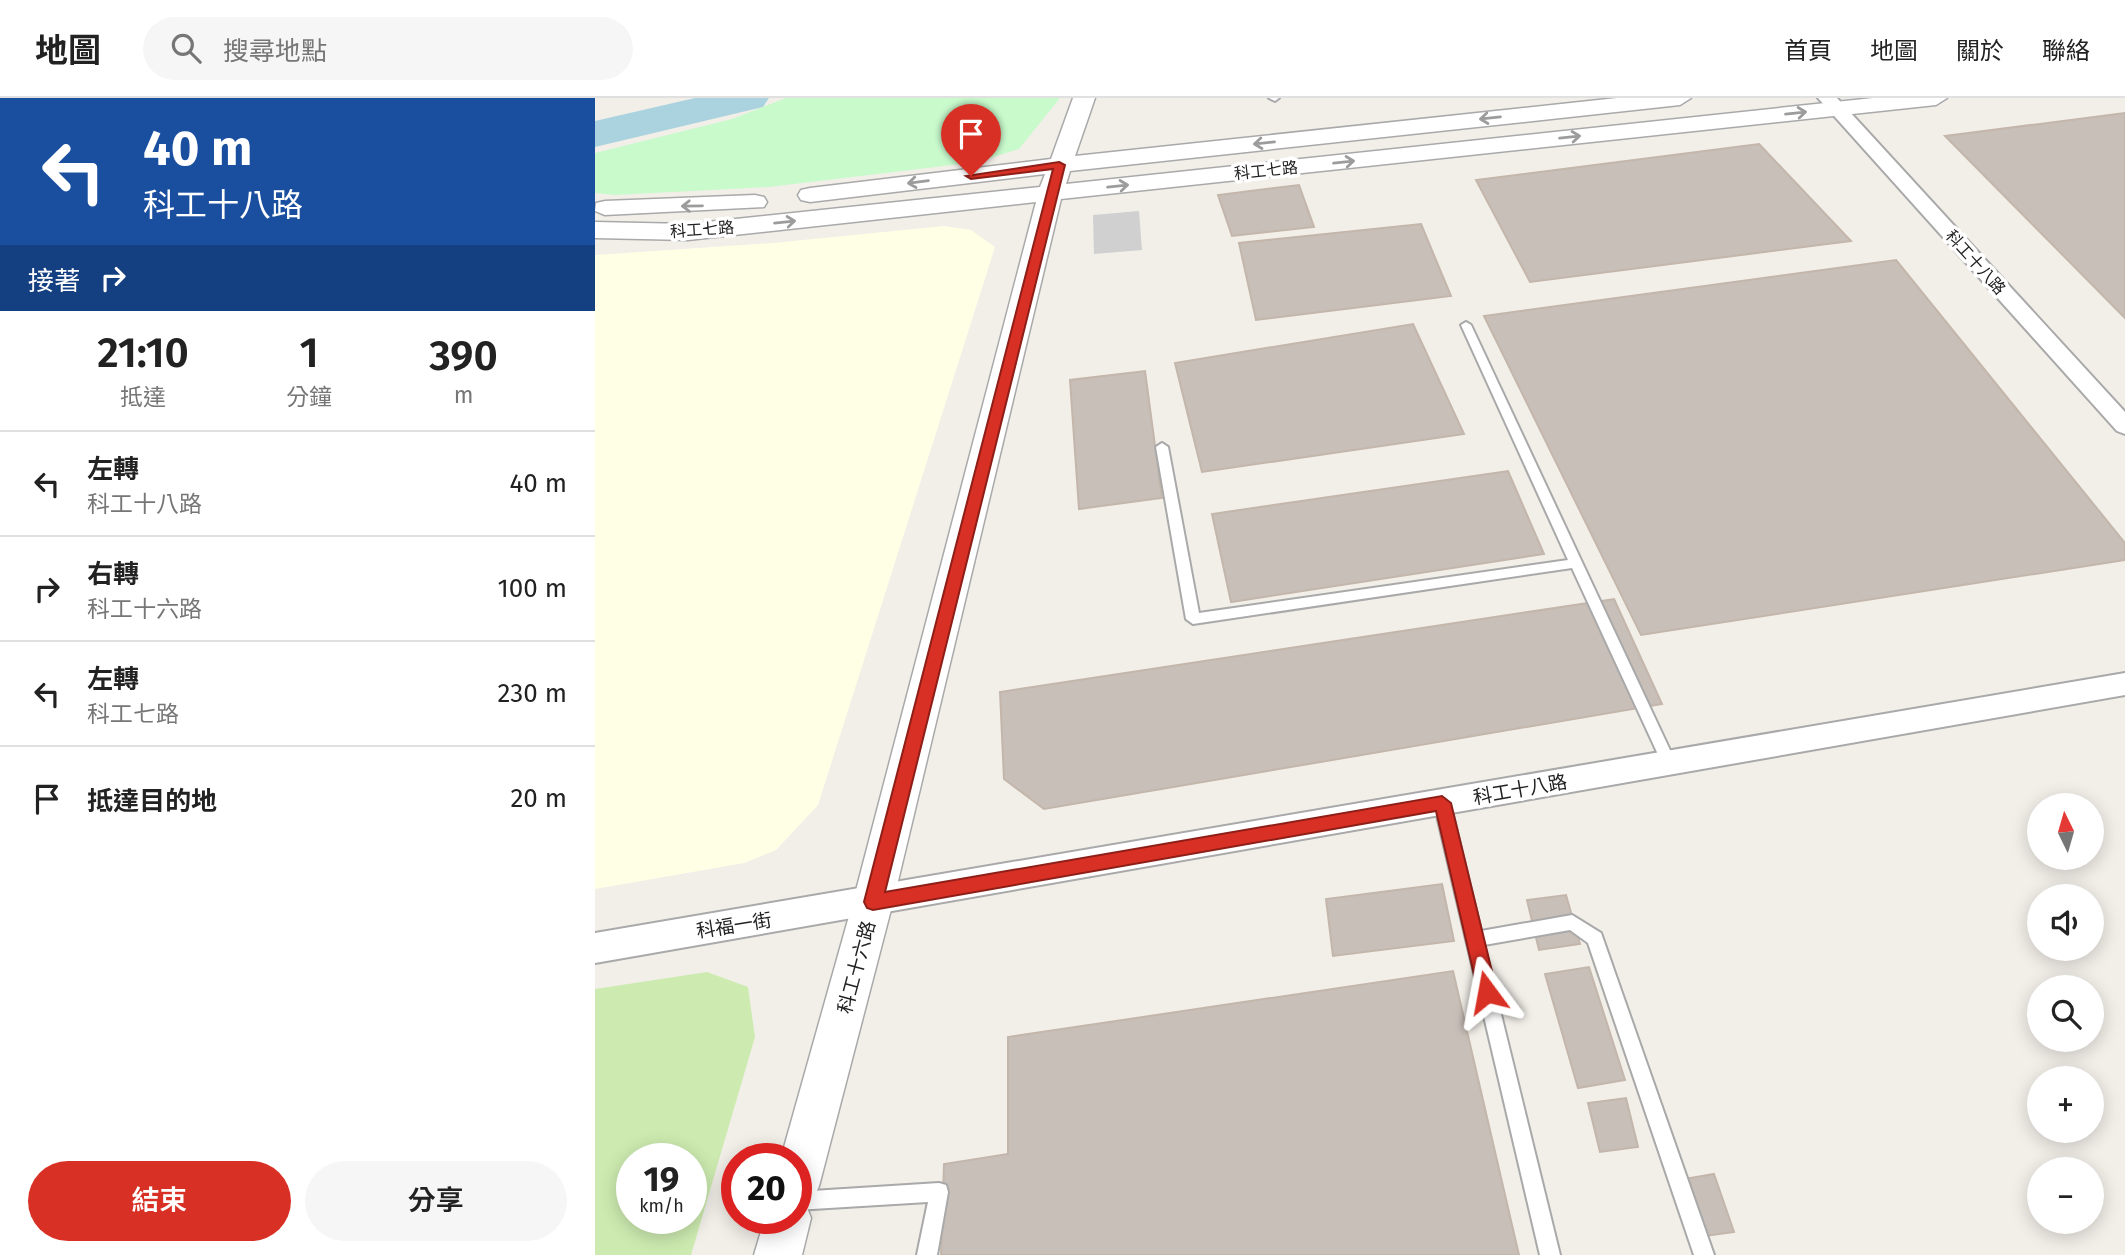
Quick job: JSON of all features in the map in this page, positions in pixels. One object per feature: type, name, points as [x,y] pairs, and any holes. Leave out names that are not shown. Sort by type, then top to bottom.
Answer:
[{"type":"street","name":"科工十六路","points":[[808,1143],[873,902],[1054,179],[1084,98]]},
{"type":"street","name":"科工七路","points":[[595,230],[688,232],[1054,179],[1680,98]]},
{"type":"street","name":"科工七路","points":[[595,208],[729,205],[1054,179],[1831,103],[1936,98]]},
{"type":"street","name":"科工十八路","points":[[1831,103],[2125,426]]},
{"type":"street","name":"科工十八路","points":[[873,902],[2125,684]]},
{"type":"street","name":"科福一街","points":[[595,948],[873,902]]},
{"type":"street","points":[[778,1255],[784,1234]]},
{"type":"lane","points":[[1466,325],[1669,763]]},
{"type":"lane","points":[[1162,447],[1193,619],[1576,563]]},
{"type":"lane","points":[[1442,803],[1550,1255]]},
{"type":"lane","points":[[1475,939],[1572,922],[1595,938],[1704,1255]]},
{"type":"lane","points":[[812,1200],[939,1192],[927,1255]]},
{"type":"shaded area","points":[[1139,211],[1142,250],[1094,254],[1093,215]]},
{"type":"shaded area","points":[[944,226],[971,230],[995,247],[818,805],[776,850],[744,863],[595,889],[595,255],[773,243]]},
{"type":"green space","points":[[786,98],[1060,98],[1019,149],[977,162],[769,187],[615,195],[595,193],[595,153],[732,119]]},
{"type":"green space","points":[[707,972],[748,987],[755,1037],[724,1143],[721,1143],[721,1153],[707,1200],[707,1143],[616,1143],[616,1234],[697,1234],[691,1255],[595,1255],[595,989]]},
{"type":"building","points":[[2125,113],[2125,318],[1945,136]]},
{"type":"building","points":[[1759,144],[1851,241],[1530,282],[1476,180]]},
{"type":"building","points":[[1299,185],[1314,227],[1232,236],[1218,195]]},
{"type":"building","points":[[1421,224],[1451,296],[1256,320],[1239,243]]},
{"type":"building","points":[[1896,260],[2125,543],[2125,560],[1641,635],[1484,316]]},
{"type":"building","points":[[1413,324],[1464,434],[1202,472],[1175,363]]},
{"type":"building","points":[[1145,371],[1162,498],[1079,509],[1070,380]]},
{"type":"building","points":[[1508,471],[1544,554],[1231,602],[1212,514]]},
{"type":"building","points":[[1614,599],[1662,704],[1044,809],[1004,779],[1000,692]]},
{"type":"building","points":[[1442,884],[1454,941],[1333,956],[1326,899]]},
{"type":"building","points":[[1566,895],[1580,944],[1539,950],[1527,900]]},
{"type":"building","points":[[1589,967],[1625,1080],[1578,1088],[1545,974]]},
{"type":"building","points":[[1453,971],[1519,1255],[941,1255],[944,1164],[1008,1154],[1008,1037]]},
{"type":"building","points":[[1626,1098],[1638,1147],[1600,1152],[1588,1103]]},
{"type":"building","points":[[1714,1174],[1734,1232],[1691,1238],[1673,1181]]},
{"type":"waterway","points":[[595,134],[748,98]]},
{"type":"route","points":[[971,176],[1059,165],[873,902],[1442,803],[1487,992]]}]
